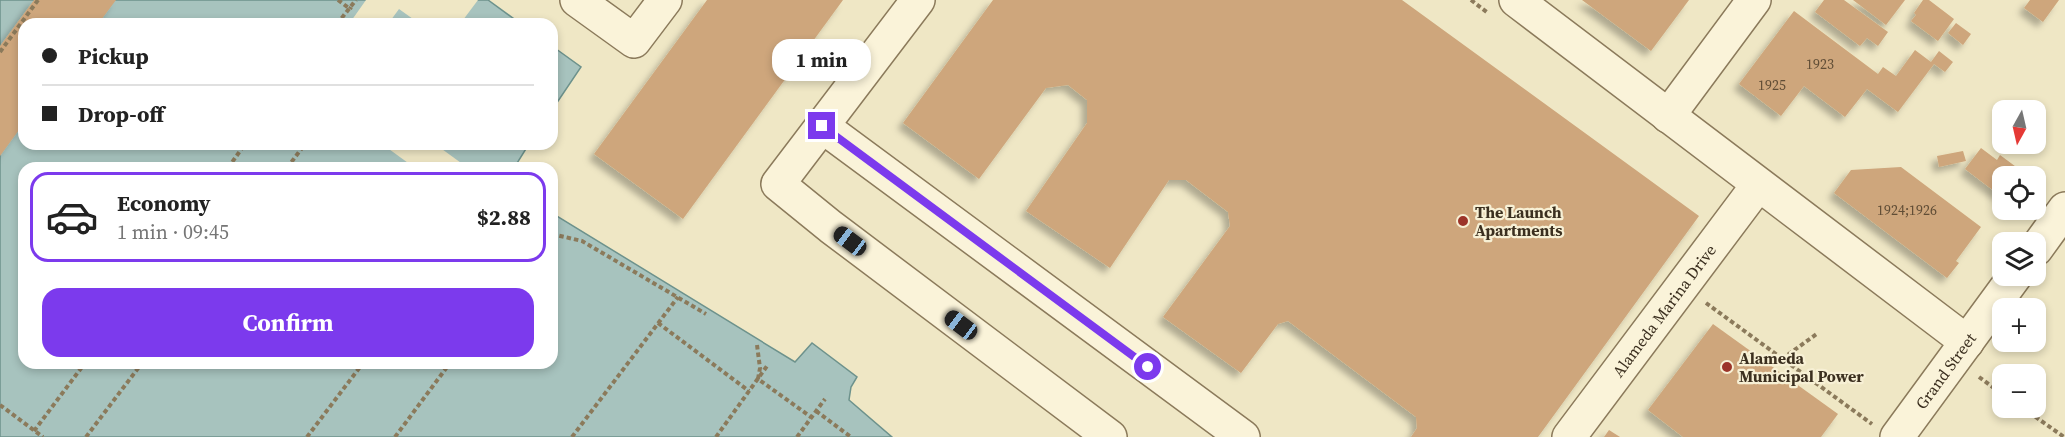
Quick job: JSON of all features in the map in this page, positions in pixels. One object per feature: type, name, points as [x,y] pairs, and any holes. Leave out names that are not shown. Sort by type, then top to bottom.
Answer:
[{"type":"street","points":[[577,0],[634,41],[665,0]]},
{"type":"street","points":[[918,0],[778,184],[831,227],[1110,437]]},
{"type":"street","points":[[1516,0],[1967,342]]},
{"type":"street","points":[[1668,116],[1754,0]]},
{"type":"street","points":[[822,126],[1243,437]]},
{"type":"street","name":"Alameda Marina Drive","points":[[1569,437],[1758,185]]},
{"type":"street","points":[[2046,235],[2065,208]]},
{"type":"street","name":"Grand Street","points":[[1889,434],[1967,342],[2008,286]]},
{"type":"path","points":[[25,18],[38,0]]},
{"type":"path","points":[[338,0],[350,9]]},
{"type":"path","points":[[342,18],[357,0]]},
{"type":"path","points":[[0,52],[18,27]]},
{"type":"path","points":[[558,235],[582,241],[706,314]]},
{"type":"path","points":[[1683,285],[1782,359],[1889,434]]},
{"type":"path","points":[[572,437],[678,297]]},
{"type":"path","points":[[658,323],[749,391]]},
{"type":"path","points":[[1782,359],[1818,333]]},
{"type":"path","points":[[757,345],[760,368],[758,379]]},
{"type":"path","points":[[716,437],[767,366]]},
{"type":"path","points":[[34,431],[80,369]]},
{"type":"path","points":[[86,437],[137,369]]},
{"type":"path","points":[[307,437],[358,369]]},
{"type":"path","points":[[395,437],[443,369]]},
{"type":"path","points":[[758,379],[811,417]]},
{"type":"path","points":[[797,437],[825,399]]},
{"type":"path","points":[[0,405],[43,437]]},
{"type":"path","points":[[816,411],[850,437]]},
{"type":"path","points":[[2037,418],[2064,437]]},
{"type":"water","points":[[0,0],[488,0],[513,18],[18,18],[18,150],[525,150],[518,162],[18,162],[18,369],[558,369],[558,217],[795,362],[812,343],[857,377],[851,387],[849,400],[892,437],[0,437]]},
{"type":"water","points":[[558,50],[581,67],[558,101]]},
{"type":"pier","points":[[366,0],[478,0],[464,18],[412,18],[399,9],[392,18],[353,18]]},
{"type":"pier","points":[[390,150],[443,150],[460,162],[407,162]]},
{"type":"building","points":[[34,0],[116,0],[102,18],[21,18]]},
{"type":"building","points":[[707,0],[843,0],[683,219],[594,154]]},
{"type":"building","name":"The Launch Apartments","points":[[993,0],[1402,0],[1699,216],[1538,437],[1411,437],[1417,428],[1416,417],[1288,321],[1278,324],[1241,373],[1163,317],[1230,226],[1228,212],[1186,180],[1169,180],[1110,268],[1026,211],[1087,123],[1087,100],[1068,85],[1046,88],[979,179],[903,123]]},
{"type":"building","points":[[1582,0],[1689,0],[1651,51]]},
{"type":"building","points":[[1824,0],[1844,0],[1888,32],[1878,46],[1867,38],[1860,46],[1815,12]]},
{"type":"building","points":[[1853,0],[1905,0],[1886,25]]},
{"type":"building","points":[[1923,0],[1929,0],[1954,19],[1938,41],[1911,21]]},
{"type":"building","points":[[2030,0],[2059,0],[2043,22],[2024,8]]},
{"type":"building","points":[[1794,11],[1878,74],[1883,67],[1896,76],[1915,50],[1931,62],[1939,51],[1953,62],[1945,72],[1934,64],[1898,112],[1867,89],[1845,117],[1804,86],[1781,116],[1739,84]]},
{"type":"building","points":[[18,22],[18,131],[0,156],[0,46]]},
{"type":"building","points":[[1956,23],[1971,34],[1963,45],[1948,33]]},
{"type":"building","points":[[1981,148],[1997,160],[2000,155],[2015,166],[1992,166],[1992,189],[1965,169]]},
{"type":"building","points":[[1963,151],[1966,161],[1939,167],[1937,156]]},
{"type":"building","points":[[1901,167],[1981,227],[1956,261],[1959,263],[1947,278],[1834,193],[1851,170]]},
{"type":"building","name":"Alameda Municipal Power","points":[[1713,324],[1838,414],[1821,437],[1683,437],[1648,410]]},
{"type":"building","points":[[1609,430],[1620,437],[1604,437]]},
{"type":"place","name":"The Launch Apartments","points":[[1463,221]]},
{"type":"place","name":"Alameda Municipal Power","points":[[1727,367]]},
{"type":"route","points":[[822,126],[1148,367]]}]
